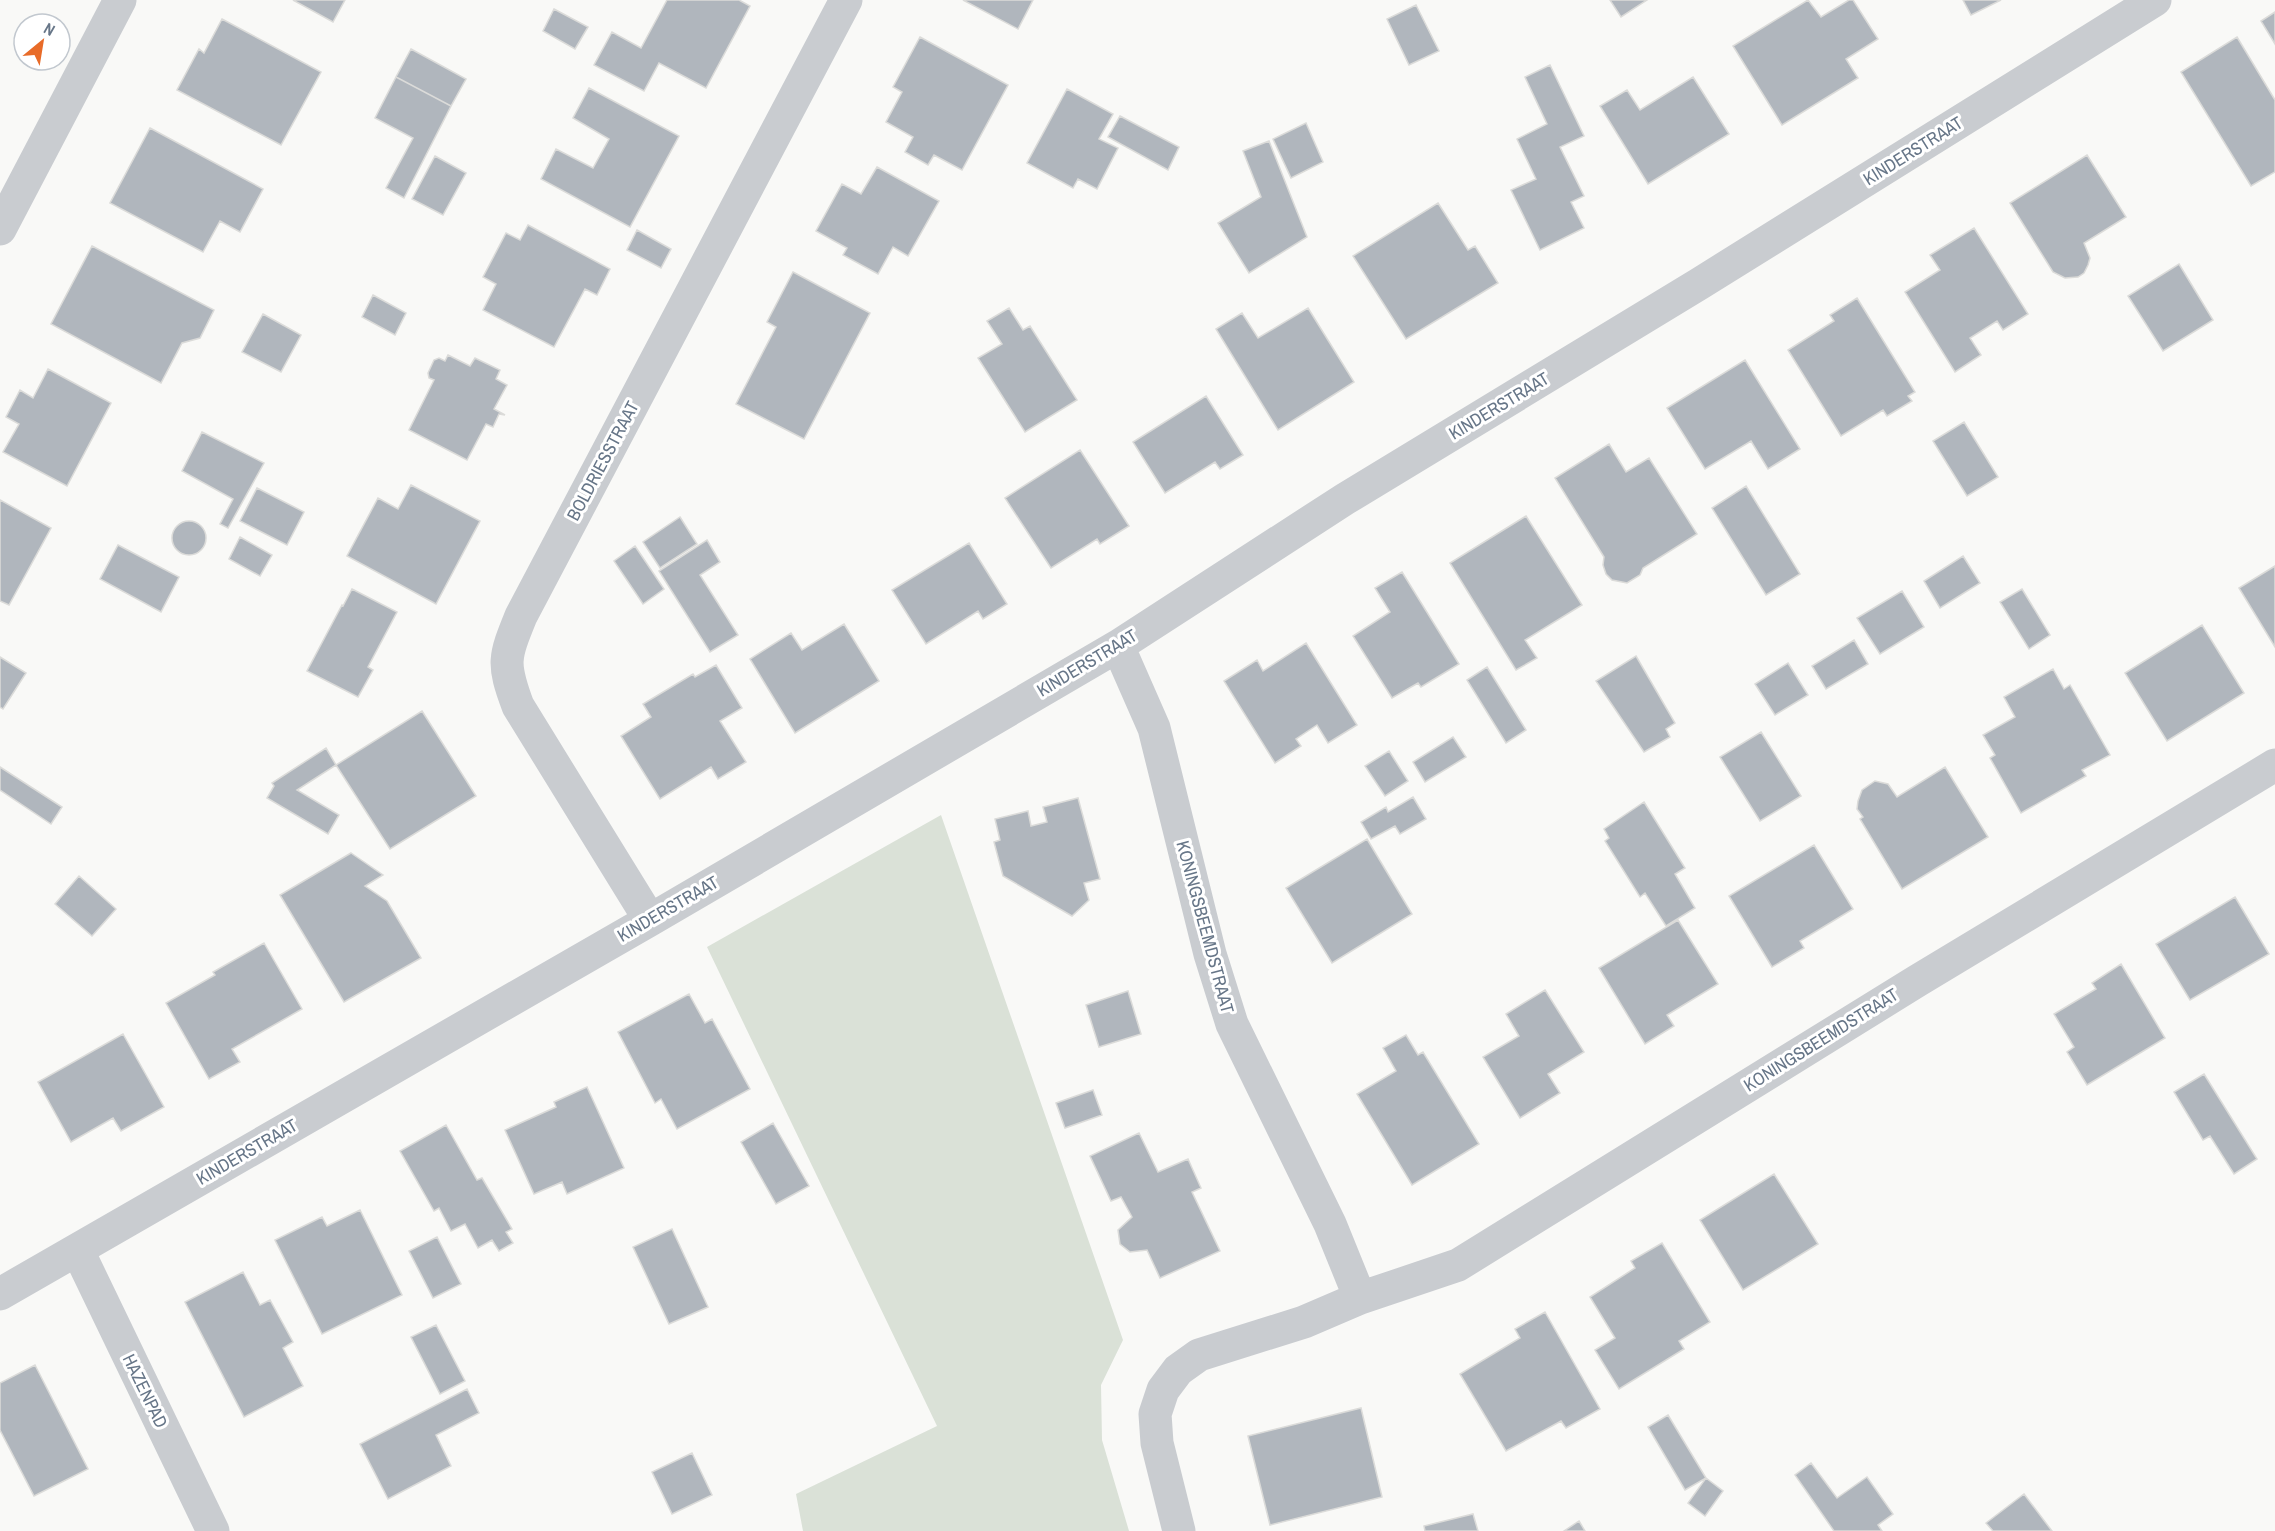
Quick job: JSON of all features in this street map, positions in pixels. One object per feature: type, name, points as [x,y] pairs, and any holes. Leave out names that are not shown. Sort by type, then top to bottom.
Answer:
[{"type":"street","points":[[0,229],[120,0]]},
{"type":"street","name":"BOLDRIESSTRAAT","points":[[650,920],[518,706],[507,677],[506,652],[526,606],[846,0]]},
{"type":"street","name":"KINDERSTRAAT","points":[[0,1294],[650,920],[1118,646],[1345,499],[1699,284],[2155,0]]},
{"type":"street","name":"KONINGSBEEMDSTRAAT","points":[[1118,646],[1154,728],[1210,954],[1232,1024],[1330,1224],[1360,1298]]},
{"type":"street","name":"KONINGSBEEMDSTRAAT","points":[[1179,1531],[1157,1443],[1155,1414],[1163,1390],[1178,1370],[1199,1355],[1304,1322],[1360,1298],[1458,1265],[1927,975],[2275,765]]},
{"type":"street","name":"HAZENPAD","points":[[78,1251],[213,1531]]},
{"type":"shaded area","points":[[941,815],[1123,1340],[1101,1385],[1102,1440],[1129,1531],[803,1531],[796,1494],[937,1426],[707,947]]},
{"type":"building","points":[[293,0],[345,0],[333,22]]},
{"type":"building","points":[[667,0],[739,0],[750,6],[706,88],[659,63],[644,91],[594,65],[612,32],[641,48]]},
{"type":"building","points":[[963,0],[1033,0],[1018,29]]},
{"type":"building","points":[[1610,0],[1647,0],[1621,17]]},
{"type":"building","points":[[1808,0],[1821,17],[1849,0],[1853,0],[1878,39],[1846,59],[1858,78],[1782,125],[1733,46]]},
{"type":"building","points":[[1963,0],[2001,0],[1971,15]]},
{"type":"building","points":[[1416,5],[1439,51],[1409,65],[1387,19]]},
{"type":"building","points":[[554,9],[588,27],[575,49],[543,31]]},
{"type":"building","points":[[2275,12],[2275,44],[2261,21]]},
{"type":"building","points":[[222,19],[321,72],[281,145],[177,90],[199,49],[204,53]]},
{"type":"building","points":[[920,37],[1008,85],[962,170],[934,155],[928,165],[905,152],[913,137],[886,122],[902,92],[893,87]]},
{"type":"building","points":[[2237,37],[2275,100],[2275,172],[2251,186],[2181,72]]},
{"type":"building","points":[[411,49],[466,79],[451,106],[396,77]]},
{"type":"building","points":[[1550,65],[1584,136],[1560,147],[1584,196],[1571,202],[1584,228],[1540,250],[1511,190],[1536,179],[1517,139],[1547,124],[1525,77]]},
{"type":"building","points":[[396,77],[451,106],[404,198],[386,188],[413,138],[375,118]]},
{"type":"building","points":[[1693,77],[1729,134],[1648,184],[1600,106],[1627,90],[1640,110]]},
{"type":"building","points":[[589,88],[679,136],[630,227],[541,179],[556,149],[593,168],[609,139],[573,118]]},
{"type":"building","points":[[1067,89],[1113,114],[1099,139],[1118,148],[1097,189],[1078,179],[1073,188],[1027,163]]},
{"type":"building","points":[[1120,116],[1179,147],[1168,170],[1108,137]]},
{"type":"building","points":[[1306,123],[1323,162],[1291,178],[1273,139]]},
{"type":"building","points":[[150,128],[263,189],[240,232],[220,221],[203,252],[110,203]]},
{"type":"building","points":[[1269,141],[1307,237],[1249,273],[1218,223],[1261,197],[1243,151]]},
{"type":"building","points":[[2087,155],[2126,217],[2084,243],[2090,258],[2084,273],[2078,277],[2065,278],[2053,272],[2010,203]]},
{"type":"building","points":[[435,156],[466,173],[443,215],[412,199]]},
{"type":"building","points":[[877,167],[939,201],[908,256],[893,247],[878,274],[843,255],[847,248],[816,231],[842,184],[861,194]]},
{"type":"building","points":[[1438,203],[1468,250],[1475,246],[1498,283],[1406,339],[1353,256]]},
{"type":"building","points":[[528,225],[610,269],[597,295],[585,289],[554,347],[483,310],[496,284],[483,277],[506,233],[520,240]]},
{"type":"building","points":[[1974,228],[2028,314],[2003,330],[1997,321],[1970,338],[1981,355],[1955,372],[1905,292],[1940,270],[1930,255]]},
{"type":"building","points":[[637,230],[671,249],[661,268],[627,250]]},
{"type":"building","points":[[92,246],[214,310],[200,338],[182,343],[161,383],[51,324]]},
{"type":"building","points":[[2179,264],[2213,320],[2163,351],[2128,296]]},
{"type":"building","points":[[793,272],[870,313],[804,439],[736,404],[776,327],[767,322]]},
{"type":"building","points":[[373,295],[406,313],[395,335],[362,317]]},
{"type":"building","points":[[1857,298],[1915,392],[1908,396],[1912,401],[1887,416],[1883,410],[1841,436],[1788,350],[1834,321],[1830,315]]},
{"type":"building","points":[[1009,308],[1023,330],[1030,326],[1077,400],[1025,432],[978,358],[1002,344],[987,321]]},
{"type":"building","points":[[1308,308],[1354,382],[1278,430],[1216,329],[1242,313],[1258,338]]},
{"type":"building","points":[[263,314],[301,335],[281,372],[242,352]]},
{"type":"building","points":[[448,355],[470,366],[475,358],[500,370],[496,379],[507,385],[494,409],[505,415],[499,414],[493,427],[486,424],[467,460],[409,430],[434,380],[429,378],[428,373],[434,360],[439,358],[445,361]]},
{"type":"building","points":[[1745,360],[1800,449],[1768,469],[1751,441],[1705,469],[1667,408]]},
{"type":"building","points":[[48,369],[111,403],[67,486],[3,452],[19,424],[6,417],[20,390],[33,398]]},
{"type":"building","points":[[1206,396],[1243,455],[1220,469],[1215,462],[1165,493],[1133,442]]},
{"type":"building","points":[[1964,422],[1998,477],[1967,496],[1933,441]]},
{"type":"building","points":[[202,432],[264,463],[228,528],[220,524],[233,499],[182,471]]},
{"type":"building","points":[[1609,444],[1626,472],[1649,458],[1697,534],[1643,568],[1640,575],[1627,583],[1612,580],[1606,574],[1603,565],[1604,557],[1555,478]]},
{"type":"building","points":[[1080,450],[1129,526],[1100,544],[1097,539],[1051,568],[1005,498]]},
{"type":"building","points":[[411,485],[480,521],[436,604],[347,556],[378,498],[398,509]]},
{"type":"building","points":[[1746,486],[1800,574],[1766,595],[1712,508]]},
{"type":"building","points":[[257,488],[304,512],[287,545],[240,521]]},
{"type":"building","points":[[0,500],[51,528],[9,605],[0,601]]},
{"type":"building","points":[[1526,516],[1582,605],[1525,640],[1537,658],[1516,670],[1450,563]]},
{"type":"building","points":[[680,517],[697,544],[660,568],[643,542]]},
{"type":"building","points":[[189,521],[201,526],[206,538],[201,550],[189,555],[177,550],[172,538],[177,526]]},
{"type":"building","points":[[240,537],[272,555],[260,576],[229,559]]},
{"type":"building","points":[[707,540],[720,562],[700,575],[738,635],[710,652],[659,571]]},
{"type":"building","points":[[969,543],[1007,604],[983,619],[978,611],[926,644],[892,590]]},
{"type":"building","points":[[118,545],[179,577],[161,612],[100,579]]},
{"type":"building","points":[[635,546],[664,589],[643,604],[614,561]]},
{"type":"building","points":[[1963,556],[1980,583],[1940,608],[1924,581]]},
{"type":"building","points":[[2275,566],[2275,647],[2239,588]]},
{"type":"building","points":[[1402,572],[1459,664],[1421,687],[1418,683],[1392,698],[1353,636],[1390,612],[1375,588]]},
{"type":"building","points":[[352,589],[397,612],[368,667],[373,670],[358,697],[307,671]]},
{"type":"building","points":[[2022,589],[2050,635],[2029,649],[2000,602]]},
{"type":"building","points":[[1902,591],[1924,627],[1880,654],[1857,618]]},
{"type":"building","points":[[844,624],[879,681],[795,733],[750,659],[791,633],[802,650]]},
{"type":"building","points":[[2202,625],[2244,693],[2167,741],[2125,673]]},
{"type":"building","points":[[1854,640],[1868,664],[1826,689],[1812,666]]},
{"type":"building","points":[[1306,643],[1357,725],[1328,743],[1317,725],[1296,739],[1301,746],[1275,763],[1224,681],[1257,660],[1263,671]]},
{"type":"building","points":[[1636,656],[1675,723],[1666,729],[1670,737],[1644,752],[1596,681]]},
{"type":"building","points":[[0,657],[26,673],[3,709],[0,707]]},
{"type":"building","points":[[1788,663],[1808,695],[1775,715],[1755,684]]},
{"type":"building","points":[[716,665],[742,708],[720,721],[746,762],[718,779],[711,767],[660,799],[621,736],[651,717],[643,704],[693,674],[695,677]]},
{"type":"building","points":[[1487,667],[1526,730],[1506,743],[1467,680]]},
{"type":"building","points":[[2053,669],[2064,689],[2070,685],[2110,755],[2082,770],[2086,776],[2021,813],[1990,758],[1995,755],[1983,735],[2015,717],[2004,697]]},
{"type":"building","points":[[422,711],[476,796],[390,849],[336,765]]},
{"type":"building","points":[[1761,732],[1801,796],[1760,821],[1720,757]]},
{"type":"building","points":[[1453,737],[1466,757],[1425,782],[1413,762]]},
{"type":"building","points":[[326,748],[336,765],[297,790],[339,815],[328,834],[267,798],[274,786],[272,783]]},
{"type":"building","points":[[1389,751],[1408,781],[1385,796],[1365,766]]},
{"type":"building","points":[[0,767],[62,807],[51,824],[0,790]]},
{"type":"building","points":[[1945,767],[1988,837],[1902,889],[1860,819],[1863,817],[1857,809],[1858,801],[1862,790],[1875,781],[1888,784],[1897,797]]},
{"type":"building","points":[[1413,797],[1426,819],[1400,834],[1395,826],[1371,839],[1361,822],[1386,807],[1388,812]]},
{"type":"building","points":[[1078,798],[1100,879],[1084,883],[1089,900],[1072,916],[1003,876],[994,842],[1000,840],[995,819],[1028,811],[1031,826],[1047,822],[1043,807]]},
{"type":"building","points":[[1644,802],[1685,868],[1675,874],[1695,908],[1666,926],[1645,893],[1640,897],[1605,841],[1609,838],[1604,829]]},
{"type":"building","points":[[1367,839],[1412,914],[1332,963],[1286,888]]},
{"type":"building","points":[[1814,845],[1853,909],[1800,941],[1804,948],[1772,967],[1729,896]]},
{"type":"building","points":[[351,853],[383,875],[365,886],[387,901],[421,958],[344,1002],[280,895]]},
{"type":"building","points":[[79,876],[116,909],[92,936],[55,904]]},
{"type":"building","points":[[2235,897],[2269,954],[2190,1000],[2156,944]]},
{"type":"building","points":[[1678,920],[1718,984],[1667,1015],[1674,1026],[1645,1044],[1599,968]]},
{"type":"building","points":[[264,943],[302,1009],[232,1049],[240,1062],[209,1079],[166,1003],[215,975],[213,972]]},
{"type":"building","points":[[2121,964],[2165,1038],[2087,1085],[2067,1052],[2074,1047],[2054,1014],[2096,989],[2092,983]]},
{"type":"building","points":[[1545,990],[1584,1052],[1548,1074],[1560,1093],[1520,1118],[1483,1057],[1519,1036],[1506,1014]]},
{"type":"building","points":[[1128,991],[1141,1034],[1099,1047],[1086,1005]]},
{"type":"building","points":[[689,994],[705,1023],[712,1019],[750,1089],[677,1129],[661,1099],[655,1103],[618,1032]]},
{"type":"building","points":[[123,1034],[164,1107],[121,1131],[113,1118],[71,1142],[38,1082]]},
{"type":"building","points":[[1406,1035],[1418,1055],[1423,1052],[1479,1144],[1412,1185],[1357,1094],[1396,1071],[1383,1048]]},
{"type":"building","points":[[2204,1074],[2257,1159],[2234,1174],[2210,1136],[2203,1140],[2174,1092]]},
{"type":"building","points":[[587,1087],[624,1168],[567,1194],[562,1182],[534,1194],[505,1130],[556,1107],[554,1102]]},
{"type":"building","points":[[1093,1090],[1102,1115],[1065,1128],[1056,1103]]},
{"type":"building","points":[[773,1123],[809,1186],[776,1204],[741,1142]]},
{"type":"building","points":[[446,1125],[477,1180],[482,1178],[512,1229],[506,1232],[513,1243],[499,1251],[492,1240],[478,1248],[465,1224],[451,1231],[439,1208],[434,1211],[400,1151]]},
{"type":"building","points":[[1139,1133],[1158,1172],[1188,1159],[1201,1188],[1192,1192],[1220,1251],[1160,1278],[1147,1250],[1130,1252],[1120,1244],[1118,1230],[1132,1217],[1121,1197],[1111,1201],[1090,1156]]},
{"type":"building","points":[[1774,1174],[1818,1244],[1743,1290],[1700,1220]]},
{"type":"building","points":[[360,1210],[402,1295],[322,1334],[275,1240],[322,1217],[327,1226]]},
{"type":"building","points":[[672,1229],[708,1307],[669,1324],[633,1247]]},
{"type":"building","points":[[437,1237],[461,1284],[433,1298],[409,1251]]},
{"type":"building","points":[[1662,1243],[1710,1322],[1679,1341],[1684,1349],[1619,1389],[1595,1350],[1615,1338],[1590,1297],[1635,1268],[1631,1261]]},
{"type":"building","points":[[243,1272],[260,1305],[270,1300],[293,1342],[283,1348],[303,1386],[244,1417],[185,1302]]},
{"type":"building","points":[[1545,1312],[1600,1409],[1566,1428],[1561,1421],[1506,1451],[1460,1374],[1520,1338],[1515,1329]]},
{"type":"building","points":[[436,1325],[465,1381],[440,1394],[411,1337]]},
{"type":"building","points":[[35,1365],[88,1469],[34,1496],[0,1430],[0,1383]]},
{"type":"building","points":[[467,1389],[479,1413],[436,1435],[451,1466],[388,1499],[360,1444]]},
{"type":"building","points":[[1361,1408],[1382,1497],[1270,1525],[1248,1436]]},
{"type":"building","points":[[1668,1415],[1706,1478],[1685,1490],[1648,1427]]},
{"type":"building","points":[[692,1453],[712,1495],[672,1514],[652,1472]]},
{"type":"building","points":[[1811,1463],[1837,1498],[1867,1477],[1893,1514],[1878,1525],[1882,1531],[1834,1531],[1795,1475]]},
{"type":"building","points":[[1706,1478],[1723,1491],[1705,1516],[1688,1503]]},
{"type":"building","points":[[2024,1494],[2052,1531],[1993,1531],[1986,1523]]},
{"type":"building","points":[[1473,1514],[1478,1531],[1425,1531],[1424,1526]]},
{"type":"building","points":[[1579,1521],[1585,1531],[1564,1531]]}]
